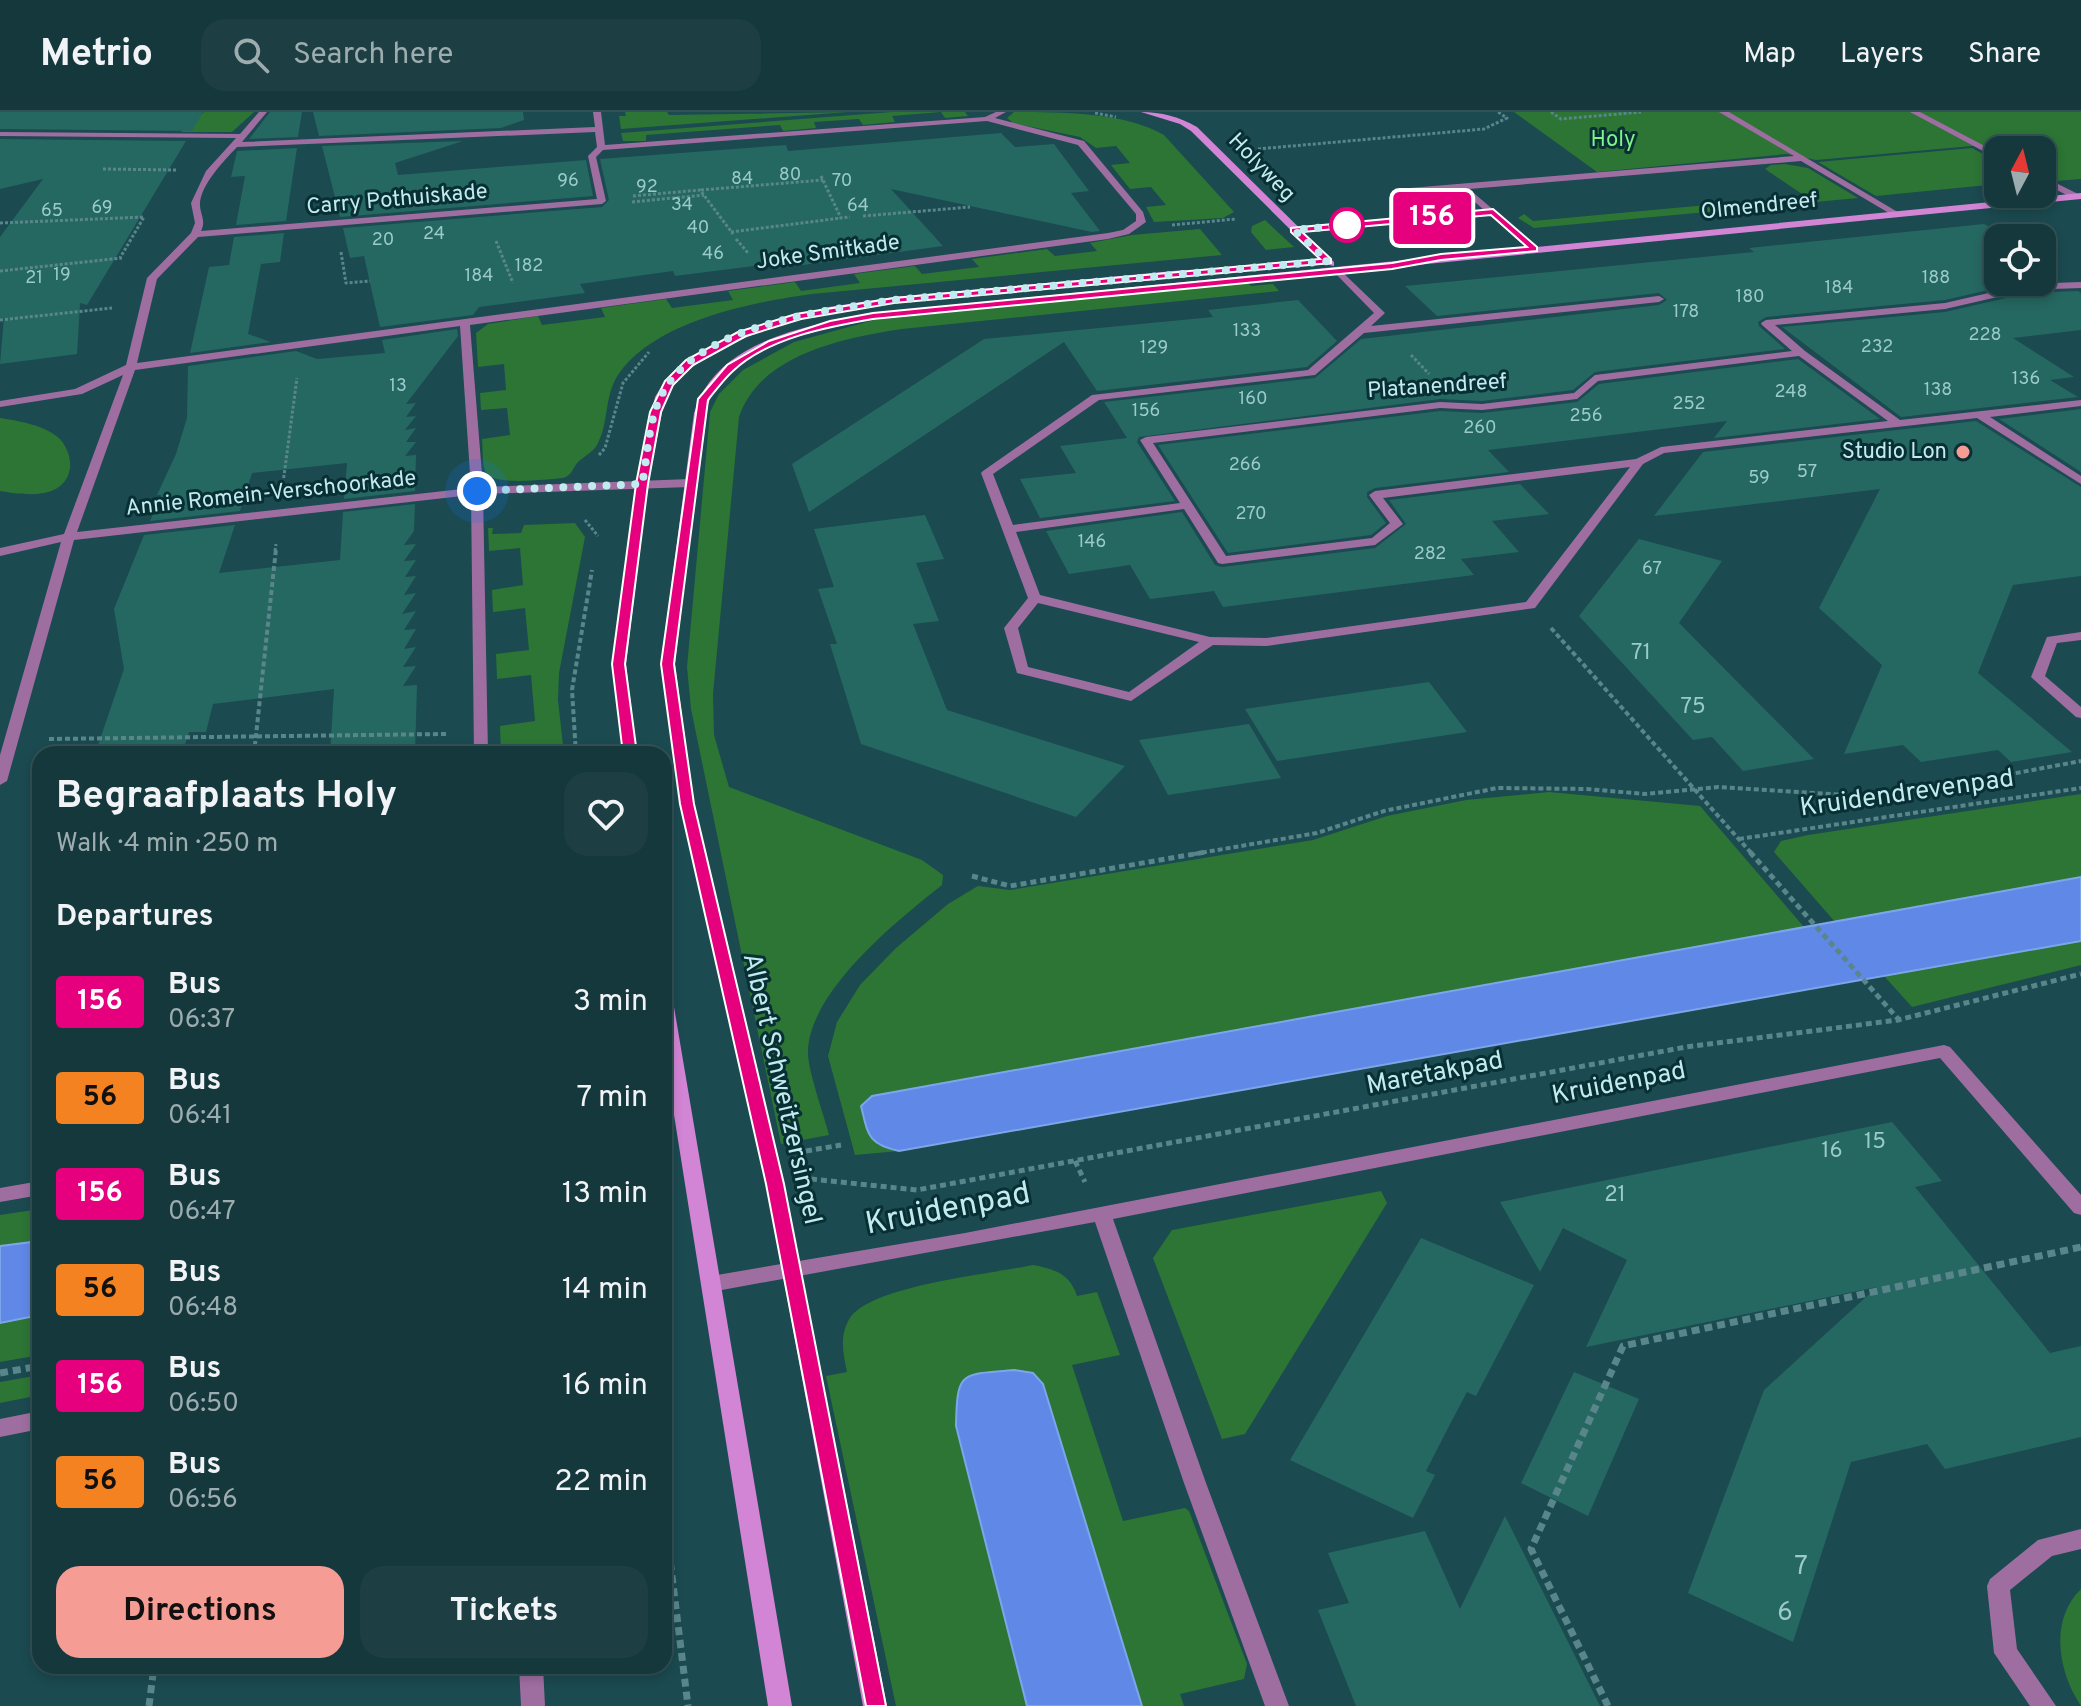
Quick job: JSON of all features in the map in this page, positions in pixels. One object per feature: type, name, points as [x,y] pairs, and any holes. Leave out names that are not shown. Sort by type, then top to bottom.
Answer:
[{"type":"street","points":[[131,367],[152,278],[195,234],[200,223],[195,203],[210,171],[263,112]]},
{"type":"street","points":[[597,112],[601,148]]},
{"type":"street","points":[[987,119],[1002,112]]},
{"type":"street","name":"Holyweg","points":[[1145,112],[1183,122],[1202,136],[1338,271]]},
{"type":"street","points":[[1723,112],[1897,214]]},
{"type":"street","points":[[1914,112],[1984,149]]},
{"type":"street","points":[[602,201],[592,156],[601,148],[987,119],[1081,143],[1140,214],[1141,222],[1135,228]]},
{"type":"street","points":[[235,145],[599,129]]},
{"type":"street","points":[[0,134],[243,136]]},
{"type":"street","points":[[1398,192],[1803,158]]},
{"type":"street","points":[[1461,186],[1534,249]]},
{"type":"street","points":[[2056,186],[2078,196]]},
{"type":"street","name":"Olmendreef","points":[[690,483],[699,413],[703,399],[713,385],[749,355],[804,331],[833,323],[911,311],[2078,196]]},
{"type":"street","name":"Carry Pothuiskade","points":[[195,234],[602,201]]},
{"type":"street","points":[[1294,230],[1493,212]]},
{"type":"street","name":"Joke Smitkade","points":[[0,404],[78,392],[131,367],[1108,236],[1135,228]]},
{"type":"street","name":"Olmendreef","points":[[642,484],[656,412],[669,383],[690,362],[715,347],[775,323],[829,310],[894,300],[1328,261],[1441,257]]},
{"type":"street","points":[[1035,598],[987,473],[1096,397],[1311,373],[1380,313],[1338,271]]},
{"type":"street","points":[[1900,425],[1801,353],[1766,323],[1945,306],[2028,287],[2081,285]]},
{"type":"street","points":[[1359,330],[1659,299]]},
{"type":"street","points":[[465,322],[477,491],[480,746]]},
{"type":"street","name":"Platanendreef","points":[[1801,353],[1595,378],[1577,396],[1482,407],[1440,405],[1146,440],[1222,560],[1375,541],[1397,524],[1375,495],[1639,462],[1661,450],[2081,403]]},
{"type":"street","name":"Annie Romein-Verschoorkade","points":[[0,781],[69,537],[131,367]]},
{"type":"street","points":[[1980,415],[2081,481]]},
{"type":"street","points":[[1035,598],[1210,641],[1266,642],[1530,605],[1639,462]]},
{"type":"street","name":"Annie Romein-Verschoorkade","points":[[69,537],[477,491],[690,483]]},
{"type":"street","name":"Albert Schweitzersingel","points":[[690,483],[668,664],[687,804],[792,1270],[875,1706]]},
{"type":"street","points":[[629,746],[619,664],[642,484]]},
{"type":"street","points":[[1008,529],[1188,505]]},
{"type":"street","points":[[0,535],[17,547]]},
{"type":"street","points":[[0,552],[69,537]]},
{"type":"street","points":[[1035,598],[1011,628],[1022,670],[1131,697],[1210,641]]},
{"type":"street","points":[[2081,636],[2052,640],[2038,677],[2081,714]]},
{"type":"street","points":[[672,1044],[780,1706]]},
{"type":"street","name":"Kruidenpad","points":[[711,1284],[1101,1213],[1944,1051],[2081,1208]]},
{"type":"street","points":[[0,1195],[32,1189]]},
{"type":"street","points":[[1101,1213],[1277,1706]]},
{"type":"street","points":[[0,1428],[32,1422]]},
{"type":"street","points":[[2044,1706],[2006,1653],[1998,1586],[2046,1547],[2081,1539]]},
{"type":"street","points":[[531,1674],[533,1706]]},
{"type":"path","points":[[1218,152],[1484,129],[1507,118],[1498,112]]},
{"type":"path","points":[[1551,112],[1561,119],[1641,112]]},
{"type":"path","points":[[621,197],[822,178],[841,218]]},
{"type":"path","points":[[700,190],[732,233],[850,217]]},
{"type":"path","points":[[602,201],[617,203],[704,195]]},
{"type":"path","points":[[863,216],[970,207]]},
{"type":"path","points":[[0,223],[144,217],[120,258],[0,271]]},
{"type":"path","points":[[1135,228],[1236,219]]},
{"type":"path","points":[[336,223],[346,283],[370,281]]},
{"type":"path","points":[[496,241],[525,314]]},
{"type":"path","points":[[0,320],[145,304]]},
{"type":"path","points":[[583,485],[577,511],[598,536],[596,550]]},
{"type":"path","points":[[576,746],[572,690],[593,564]]},
{"type":"path","points":[[1530,605],[1873,990]]},
{"type":"path","points":[[13,739],[479,733]]},
{"type":"path","points":[[972,876],[1010,886],[1317,833],[1384,811],[1497,788],[1587,789],[1645,794],[1718,787],[1864,796],[1941,787],[2081,761]]},
{"type":"path","name":"Kruidendrevenpad","points":[[1739,839],[2081,788]]},
{"type":"path","name":"Maretakpad","points":[[804,1180],[917,1190],[1686,1047],[1898,1020],[2081,974]]},
{"type":"path","points":[[800,1153],[841,1145]]},
{"type":"path","points":[[1608,1706],[1531,1549],[1623,1346],[2081,1247]]},
{"type":"path","points":[[0,1373],[32,1367]]},
{"type":"path","points":[[672,1576],[688,1706]]},
{"type":"path","points":[[149,1706],[153,1674]]},
{"type":"green space","points":[[204,112],[254,112],[232,132],[181,132]]},
{"type":"green space","points":[[625,112],[667,112],[669,115],[848,112],[621,129],[619,116],[626,116]]},
{"type":"green space","points":[[892,112],[941,112],[892,116],[895,122],[863,125],[859,119],[814,122],[816,128],[783,131],[780,125],[646,135],[646,141],[623,141],[621,133]]},
{"type":"green space","points":[[941,112],[965,112],[968,116],[945,118]]},
{"type":"green space","points":[[1014,112],[1091,115],[1148,127],[1164,135],[1234,212],[1223,218],[1154,222],[1146,207],[1166,205],[1151,187],[1130,189],[1111,165],[1130,163],[1116,146],[1096,148],[1080,137],[1013,123],[1007,118]]},
{"type":"green space","name":"Holy","points":[[1514,112],[2081,112],[2081,179],[2056,181],[2056,136],[1984,136],[1984,145],[1816,160],[1787,154],[1597,172]]},
{"type":"green space","points":[[1972,148],[1984,154],[1984,185],[1876,196],[1818,162]]},
{"type":"green space","points":[[1771,165],[1808,168],[1858,198],[1534,228],[1518,218],[1524,214],[1533,221],[1805,196],[1765,169]]},
{"type":"green space","points":[[1265,220],[1294,247],[1266,250],[1251,232],[1252,226]]},
{"type":"green space","points":[[1200,229],[1222,255],[812,294],[762,302],[706,317],[655,341],[634,356],[614,383],[597,445],[569,475],[508,481],[489,476],[485,471],[482,439],[510,435],[507,408],[481,410],[480,393],[506,390],[504,364],[478,367],[476,333],[488,324],[538,316],[542,325],[605,317],[601,308],[666,299],[672,308],[733,300],[728,291],[795,282],[801,291],[860,283],[854,274],[915,266],[922,274],[979,267],[972,259],[1047,249],[1055,256],[1097,251],[1090,243],[1132,235]]},
{"type":"green space","points":[[1247,283],[1251,286],[1273,284],[1279,291],[902,329],[855,338],[830,344],[785,364],[765,378],[750,396],[739,417],[713,694],[714,735],[729,787],[922,860],[943,875],[942,885],[859,958],[824,1004],[813,1028],[808,1059],[829,1135],[781,1144],[691,709],[687,667],[710,412],[719,394],[743,370],[794,342],[874,320]]},
{"type":"green space","points":[[0,418],[39,427],[60,439],[68,453],[70,468],[60,486],[52,491],[31,494],[0,491]]},
{"type":"green space","points":[[575,523],[585,537],[559,673],[558,700],[563,746],[501,746],[500,726],[535,721],[531,675],[497,679],[496,654],[529,650],[525,608],[493,612],[492,590],[523,585],[520,548],[489,551],[488,528],[493,528],[492,534],[521,533],[524,525]]},
{"type":"green space","points":[[1549,792],[1700,806],[1804,927],[872,1096],[861,1106],[868,1131],[881,1145],[899,1151],[855,1155],[828,1056],[837,1022],[860,985],[896,948],[948,904],[978,886],[1010,890],[1313,840],[1387,816],[1466,800]]},
{"type":"green space","points":[[2081,794],[2081,877],[1835,922],[1774,852],[1781,841],[1808,835]]},
{"type":"green space","points":[[2081,941],[2081,965],[1912,1007],[1884,976]]},
{"type":"green space","points":[[1381,1191],[1387,1203],[1245,1434],[1222,1439],[1153,1258],[1172,1230]]},
{"type":"green space","points":[[32,1210],[32,1242],[0,1246],[0,1215]]},
{"type":"green space","points":[[1033,1265],[1061,1274],[1070,1282],[1077,1296],[1097,1292],[1120,1355],[1072,1365],[1123,1521],[1185,1508],[1189,1511],[1247,1664],[1244,1679],[1180,1694],[1184,1706],[1142,1706],[1043,1384],[956,1426],[1027,1706],[896,1706],[826,1376],[847,1372],[843,1351],[844,1331],[850,1318],[862,1307],[882,1297],[934,1282]]},
{"type":"green space","points":[[32,1317],[32,1356],[0,1362],[0,1323]]},
{"type":"green space","points":[[32,1376],[32,1397],[0,1403],[0,1382]]},
{"type":"green space","points":[[2081,1589],[2081,1706],[2067,1678],[2060,1646],[2064,1616]]},
{"type":"water","points":[[2081,877],[2081,941],[899,1151],[875,1141],[865,1124],[861,1106],[872,1096]]},
{"type":"water","points":[[32,1242],[32,1317],[0,1323],[0,1246]]},
{"type":"water","points":[[1014,1370],[1033,1373],[1043,1384],[1142,1706],[1027,1706],[956,1426],[958,1394],[966,1378]]},
{"type":"building","points":[[0,112],[203,112],[192,131],[0,129]]},
{"type":"building","points":[[270,112],[302,112],[298,137],[249,139]]},
{"type":"building","points":[[313,112],[523,112],[524,120],[501,128],[319,136]]},
{"type":"building","points":[[1001,133],[1015,147],[1054,144],[1089,191],[1071,193],[1100,231],[1092,232],[891,189],[943,246],[774,269],[770,264],[675,276],[673,271],[580,284],[585,293],[479,307],[473,315],[380,327],[364,256],[350,258],[343,228],[602,207],[609,200],[600,159],[786,145],[788,151]]},
{"type":"building","points":[[0,139],[186,141],[87,305],[80,303],[77,354],[0,364],[4,318],[0,319],[0,237],[43,179],[0,189]]},
{"type":"building","points":[[463,141],[395,163],[398,175],[586,160],[593,196],[340,217],[322,146]]},
{"type":"building","points":[[297,148],[286,221],[236,225],[245,176],[231,177],[237,151]]},
{"type":"building","points":[[1984,224],[1984,291],[1945,300],[1766,317],[1758,322],[1759,326],[1785,349],[1595,372],[1573,390],[1482,401],[1440,399],[1139,437],[1137,442],[1175,501],[1040,518],[1020,479],[1076,473],[1060,446],[1127,438],[1104,402],[1315,378],[1361,339],[1659,305],[1667,300],[1659,293],[1437,316],[1405,286],[1754,252],[1749,248]]},
{"type":"building","points":[[284,233],[280,262],[261,264],[248,334],[271,342],[190,353],[209,267],[229,265],[234,237]]},
{"type":"building","points":[[2056,292],[2081,293],[2081,330],[2013,338],[2074,377],[2050,380],[2078,397],[1901,417],[1782,327],[1945,312],[2015,296],[2056,296]]},
{"type":"building","points":[[1298,300],[1337,341],[1307,367],[1097,391],[1064,342],[809,512],[792,464],[984,339],[1213,317],[1208,310]]},
{"type":"building","points":[[457,329],[458,336],[406,404],[416,403],[406,417],[416,416],[405,430],[416,428],[406,442],[416,442],[405,456],[416,455],[415,491],[344,499],[347,463],[252,473],[240,511],[150,521],[187,418],[188,366],[296,351],[317,359],[385,353],[382,340]]},
{"type":"building","points":[[1798,359],[1880,419],[1714,438],[1727,421],[1488,450],[1509,472],[1375,488],[1367,492],[1367,497],[1386,523],[1371,535],[1228,553],[1158,445],[1440,411],[1482,413],[1577,402],[1599,384]]},
{"type":"building","points":[[2081,409],[2081,472],[1999,419]]},
{"type":"building","points":[[1976,421],[2081,487],[2081,576],[2013,585],[1978,673],[2072,752],[2011,762],[1998,750],[1921,762],[1903,745],[1844,754],[1882,665],[1819,608],[1880,489],[1654,516],[1703,452]]},
{"type":"building","points":[[1520,484],[1549,514],[1492,521],[1519,552],[1461,559],[1474,575],[1223,607],[1214,591],[1150,599],[1130,565],[1069,574],[1046,531],[1182,512],[1215,565],[1222,567],[1375,548],[1406,524],[1389,500]]},
{"type":"building","points":[[415,504],[414,531],[404,545],[416,544],[404,561],[416,560],[405,577],[416,576],[404,595],[416,593],[402,614],[416,611],[404,630],[416,629],[404,649],[416,647],[403,667],[416,666],[403,686],[417,685],[415,746],[330,746],[334,689],[213,704],[206,732],[189,732],[185,746],[98,746],[124,669],[114,609],[144,535],[235,525],[219,573],[340,560],[343,512]]},
{"type":"building","points":[[925,515],[944,559],[916,563],[939,621],[913,624],[947,710],[1125,766],[1076,817],[861,744],[830,644],[837,644],[818,589],[834,587],[814,529]]},
{"type":"building","points":[[1639,539],[1722,561],[1679,623],[1814,759],[1743,771],[1712,737],[1693,740],[1579,616]]},
{"type":"building","points":[[1429,682],[1467,732],[1277,761],[1245,709]]},
{"type":"building","points":[[1249,724],[1281,778],[1168,795],[1139,740]]},
{"type":"building","points":[[1892,1122],[1942,1181],[1915,1187],[2050,1353],[2081,1346],[2081,1437],[1945,1469],[1927,1444],[1851,1462],[1793,1642],[1688,1593],[1764,1390],[1877,1287],[1586,1347],[1627,1260],[1563,1228],[1540,1272],[1500,1202]]},
{"type":"building","points":[[1421,1238],[1534,1285],[1476,1396],[1467,1392],[1447,1430],[1426,1471],[1435,1475],[1413,1518],[1290,1460]]},
{"type":"building","points":[[1574,1372],[1639,1399],[1588,1516],[1521,1483]]},
{"type":"building","points":[[1505,1516],[1600,1706],[1356,1706],[1318,1610],[1349,1603],[1328,1553],[1425,1531],[1460,1609]]},
{"type":"bus line","name":"156","points":[[629,746],[619,664],[642,484],[656,412],[660,397],[669,383],[690,362],[715,347],[742,334],[800,316],[894,300],[1328,261],[1294,230],[1493,212],[1534,249],[1441,257],[1392,266],[911,311],[833,323],[804,331],[749,355],[731,367],[703,399],[668,664],[687,804],[775,1184],[875,1706]]},
{"type":"place","name":"Studio Lon","points":[[1963,452]]},
{"type":"route","points":[[477,491],[642,484],[660,397],[669,383],[690,362],[715,347],[775,323],[829,310],[894,300],[1328,261],[1294,230],[1347,225]]}]
